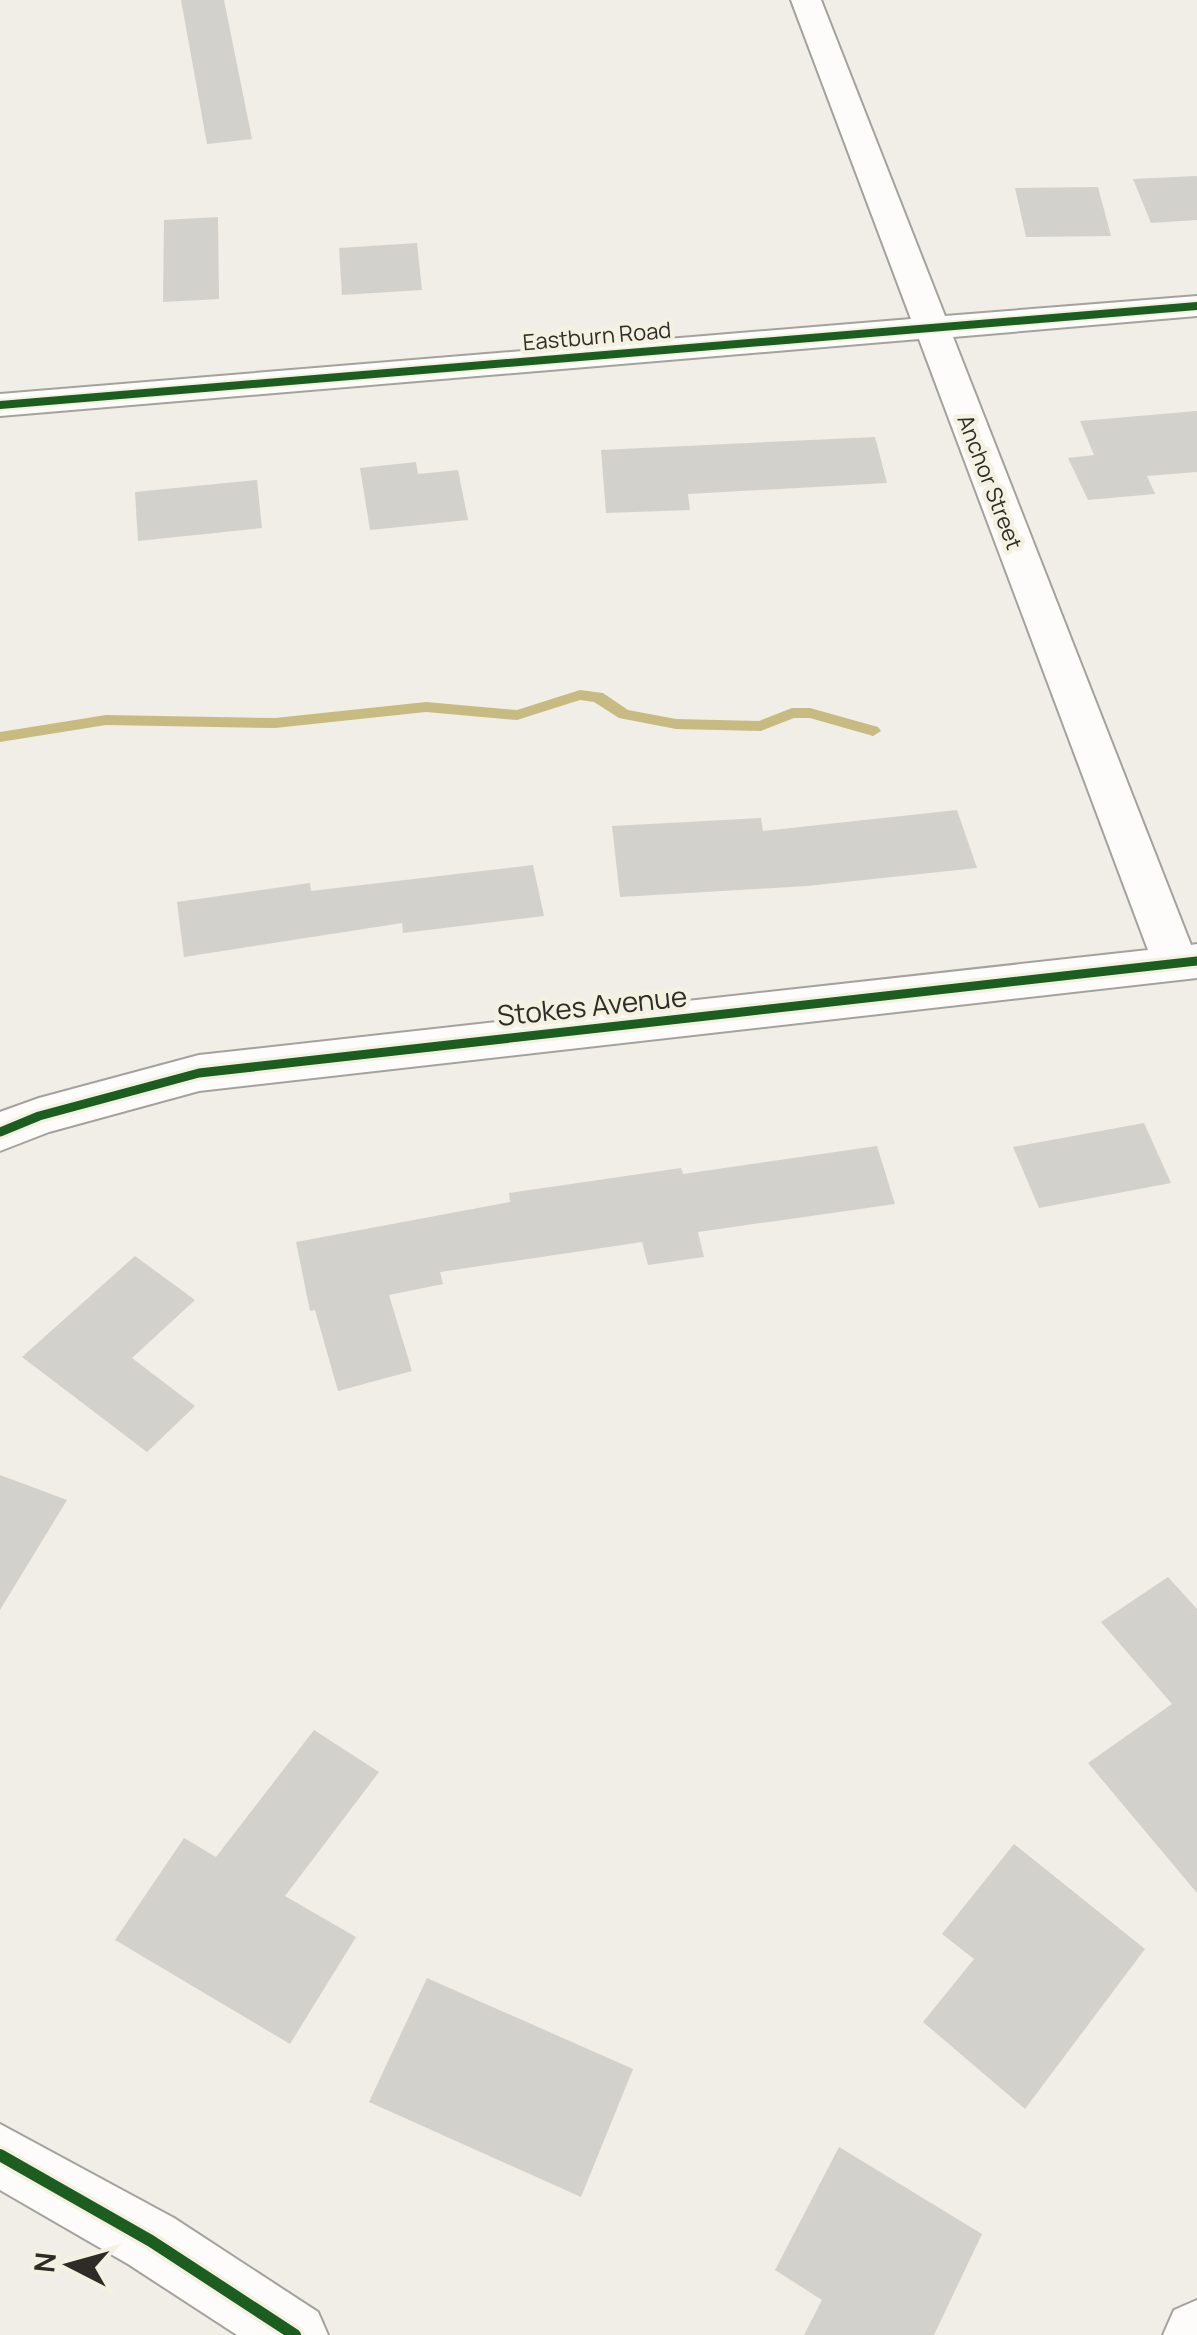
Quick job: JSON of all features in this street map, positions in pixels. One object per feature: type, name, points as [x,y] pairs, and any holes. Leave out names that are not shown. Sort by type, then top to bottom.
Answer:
[{"type":"street","name":"Anchor Street","points":[[806,0],[931,328],[1186,962]]},
{"type":"street","name":"Eastburn Road","points":[[0,406],[1197,306]]},
{"type":"street","name":"Stokes Avenue","points":[[0,1132],[39,1116],[199,1073],[1186,962]]},
{"type":"street","points":[[0,2155],[151,2241],[295,2335]]},
{"type":"building","points":[[181,0],[224,0],[252,139],[207,144]]},
{"type":"building","points":[[1197,176],[1197,220],[1151,223],[1133,179]]},
{"type":"building","points":[[1098,187],[1111,236],[1026,237],[1015,188]]},
{"type":"building","points":[[218,217],[219,299],[163,302],[164,220]]},
{"type":"building","points":[[417,243],[422,290],[342,295],[339,248]]},
{"type":"building","points":[[1197,411],[1197,472],[1147,476],[1155,494],[1088,500],[1068,458],[1094,455],[1080,421]]},
{"type":"building","points":[[875,437],[887,483],[688,494],[690,510],[606,513],[601,450]]},
{"type":"building","points":[[416,462],[418,474],[458,470],[468,520],[370,530],[360,468]]},
{"type":"building","points":[[257,480],[262,528],[138,541],[135,492]]},
{"type":"building","points":[[957,810],[977,868],[807,886],[620,897],[612,826],[761,818],[763,831]]},
{"type":"building","points":[[533,865],[544,916],[403,933],[402,923],[184,957],[177,902],[310,883],[311,891]]},
{"type":"building","points":[[1144,1123],[1171,1183],[1039,1208],[1013,1147]]},
{"type":"building","points":[[877,1146],[895,1204],[698,1232],[704,1257],[648,1265],[642,1242],[440,1272],[443,1284],[389,1295],[412,1371],[338,1391],[315,1310],[310,1311],[296,1242],[510,1202],[509,1193],[681,1168],[683,1174]]},
{"type":"building","points":[[135,1256],[195,1300],[132,1358],[195,1406],[147,1452],[22,1357]]},
{"type":"building","points":[[0,1475],[67,1500],[0,1610]]},
{"type":"building","points":[[1168,1577],[1197,1609],[1197,1893],[1088,1763],[1172,1704],[1101,1622]]},
{"type":"building","points":[[314,1730],[379,1772],[285,1896],[356,1937],[290,2044],[115,1940],[184,1838],[216,1857]]},
{"type":"building","points":[[1014,1844],[1145,1949],[1025,2109],[923,2022],[974,1959],[942,1934]]},
{"type":"building","points":[[427,1978],[633,2069],[581,2197],[369,2102]]},
{"type":"building","points":[[839,2147],[982,2234],[934,2335],[804,2335],[822,2300],[775,2270]]},
{"type":"waterway","points":[[0,737],[106,720],[275,723],[426,707],[517,715],[580,695],[598,697],[624,714],[676,724],[761,726],[792,713],[810,713],[873,731]]},
{"type":"cycle path","points":[[0,405],[1197,306]]},
{"type":"cycle path","points":[[0,1132],[39,1116],[199,1073],[1197,961]]},
{"type":"cycle path","points":[[0,2155],[151,2241],[295,2335]]}]
